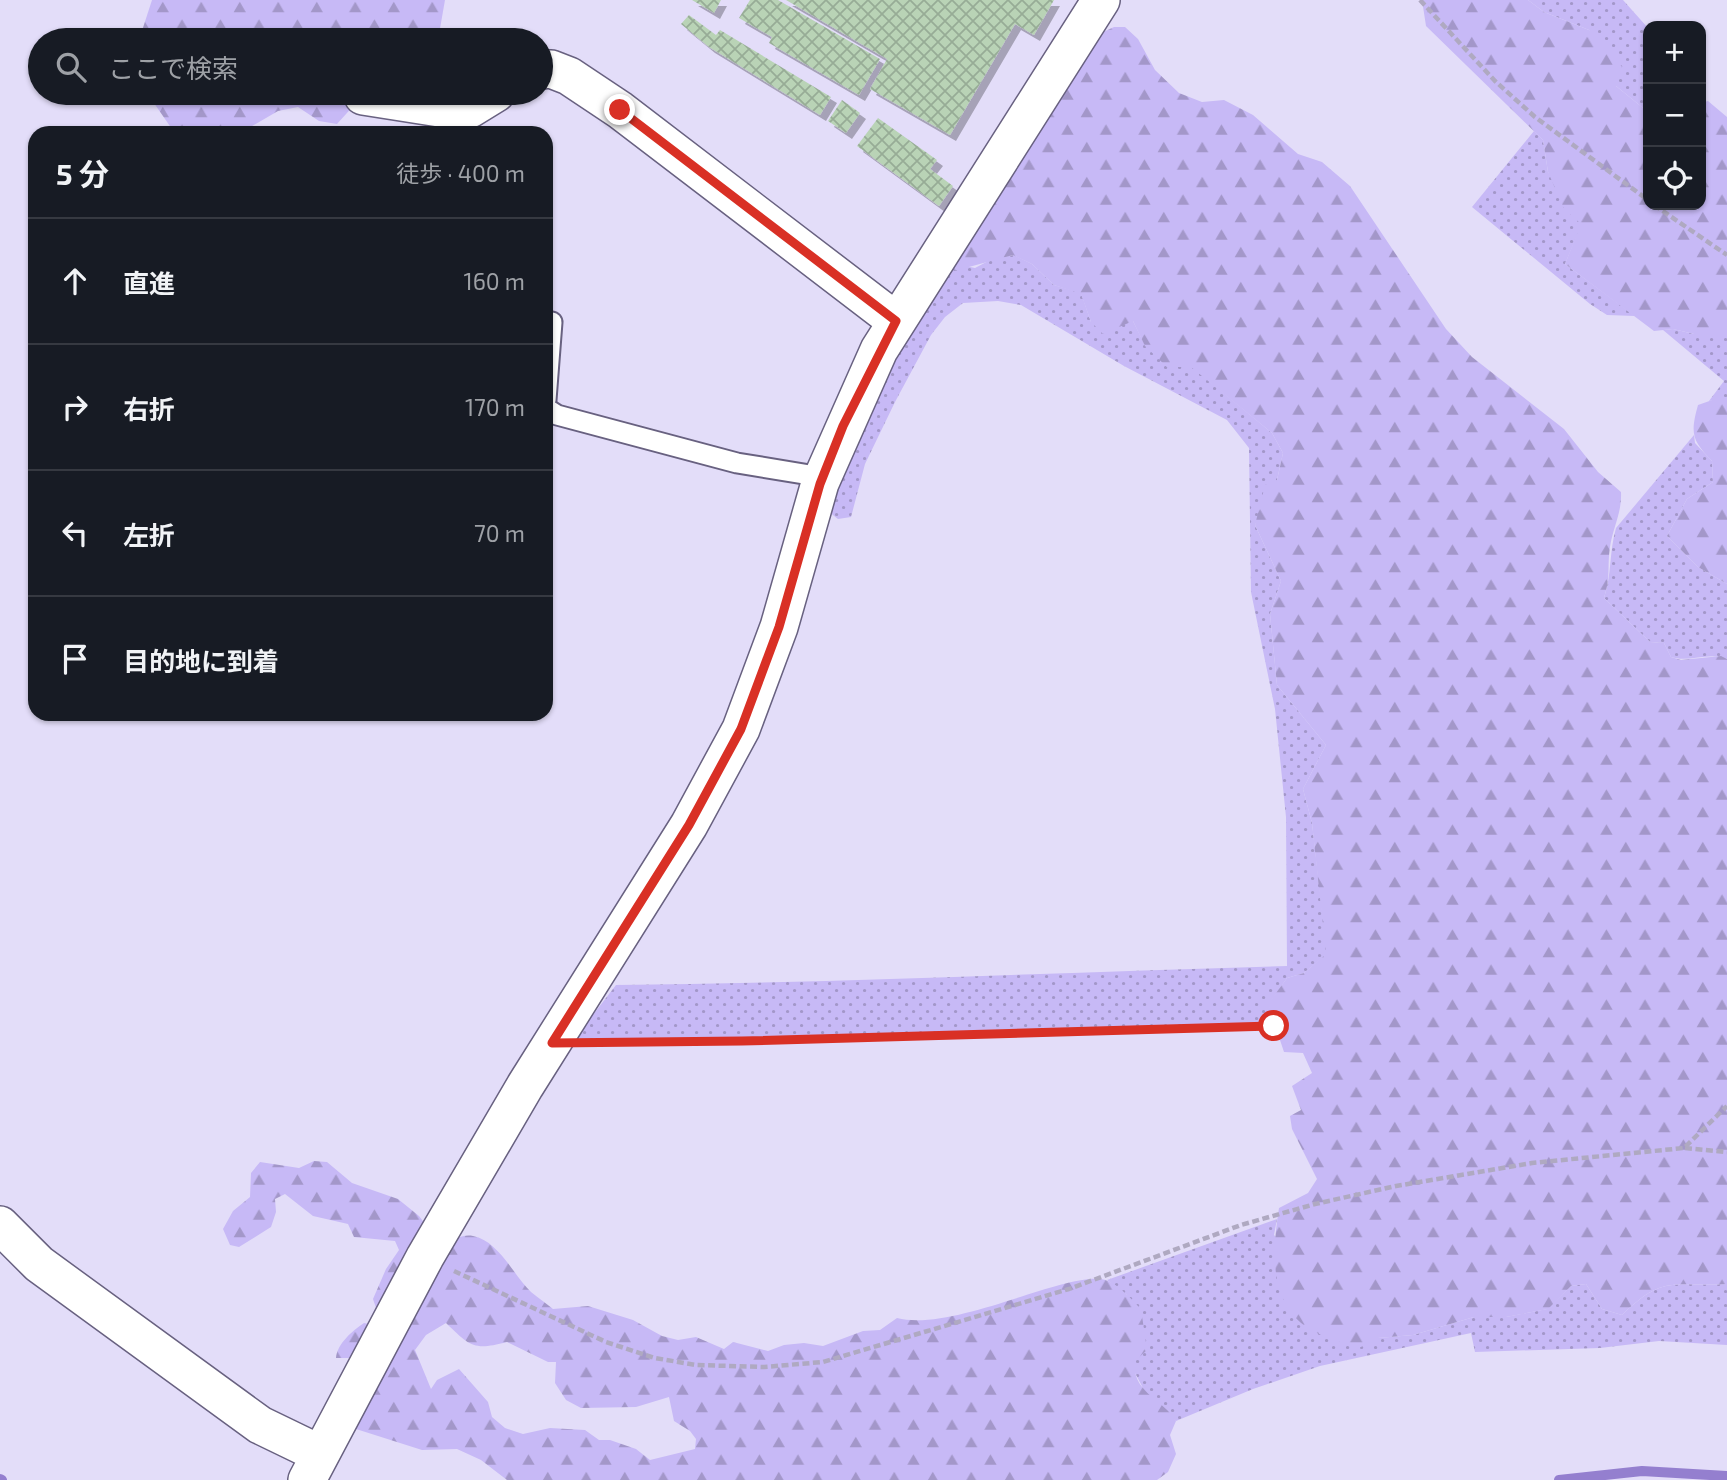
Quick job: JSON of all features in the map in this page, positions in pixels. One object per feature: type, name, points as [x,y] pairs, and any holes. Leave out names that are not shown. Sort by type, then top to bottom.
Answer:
[{"type":"street","points":[[0,1225],[39,1264],[314,1467],[425,1257],[552,1043],[689,825],[741,729],[764,673],[822,477],[858,394],[896,321],[1101,0]]},
{"type":"street","points":[[553,70],[569,76],[620,110],[896,321]]},
{"type":"street","points":[[420,105],[452,110],[470,109],[476,105]]},
{"type":"lane","points":[[553,412],[737,463],[822,477]]},
{"type":"path","points":[[1420,0],[1495,81],[1535,117],[1643,196]]},
{"type":"path","points":[[1661,210],[1727,255]]},
{"type":"path","points":[[552,1043],[742,1041],[1274,1026]]},
{"type":"path","points":[[1684,1148],[1727,1106]]},
{"type":"path","points":[[425,1257],[606,1342],[655,1358],[696,1365],[765,1367],[823,1362],[938,1329],[1069,1289],[1241,1225],[1315,1204],[1396,1186],[1532,1163],[1684,1148],[1727,1152]]},
{"type":"green space","points":[[152,0],[445,0],[440,28],[143,28]]},
{"type":"green space","points":[[1422,0],[1528,0],[1544,12],[1589,30],[1609,49],[1622,67],[1616,86],[1643,108],[1643,210],[1706,210],[1706,102],[1727,117],[1727,334],[1694,334],[1673,329],[1654,331],[1565,264],[1581,224],[1564,209],[1548,172],[1543,140],[1426,26]]},
{"type":"green space","points":[[1528,0],[1623,0],[1643,22],[1643,108],[1616,86],[1589,30],[1544,12]]},
{"type":"green space","points":[[1114,27],[1125,27],[1138,39],[1155,70],[1179,93],[1202,102],[1224,100],[1253,115],[1298,154],[1322,162],[1350,186],[1446,329],[1472,357],[1564,429],[1598,472],[1621,492],[1610,547],[1604,598],[1650,642],[1664,643],[1671,657],[1681,660],[1721,656],[1727,659],[1727,1284],[1681,1284],[1659,1288],[1636,1302],[1622,1315],[1602,1309],[1586,1284],[1571,1286],[1548,1309],[1506,1317],[1474,1317],[1413,1335],[1378,1338],[1359,1348],[1313,1331],[1298,1320],[1281,1293],[1275,1260],[1279,1208],[1308,1193],[1317,1179],[1292,1129],[1290,1116],[1301,1110],[1292,1086],[1312,1073],[1303,1053],[1284,1052],[1268,1004],[1287,978],[1304,973],[1326,954],[1312,823],[1303,789],[1326,745],[1277,685],[1270,614],[1281,581],[1255,525],[1265,485],[1277,480],[1283,453],[1272,433],[1191,367],[1167,367],[1145,346],[1133,321],[1103,334],[1091,322],[1081,294],[1054,285],[1032,264],[1013,255],[954,271],[946,262],[1097,35]]},
{"type":"green space","points":[[155,105],[354,105],[337,124],[319,121],[298,107],[278,111],[252,126],[170,126]]},
{"type":"green space","points":[[1534,131],[1543,140],[1548,172],[1582,224],[1565,264],[1635,316],[1607,315],[1590,304],[1472,207]]},
{"type":"green space","points":[[1014,255],[1032,264],[1054,285],[1081,293],[1091,322],[1133,321],[1145,345],[1191,366],[1272,433],[1283,453],[1277,480],[1255,525],[1281,581],[1270,614],[1277,685],[1326,745],[1303,789],[1312,823],[1327,954],[1304,973],[1287,978],[1269,1004],[1274,1026],[742,1041],[572,1042],[616,985],[868,980],[1287,966],[1286,817],[1275,709],[1251,592],[1249,448],[1227,420],[1124,366],[1021,305],[998,301],[963,303],[945,317],[931,335],[895,402],[865,464],[851,517],[838,519],[829,512],[878,376],[946,262],[975,268],[992,259]]},
{"type":"green space","points":[[1673,329],[1694,334],[1727,333],[1727,398],[1709,401],[1724,381],[1663,330]]},
{"type":"green space","points":[[1718,398],[1727,398],[1727,584],[1698,567],[1667,536],[1687,499],[1713,482],[1712,461],[1694,436],[1694,423],[1698,405]]},
{"type":"green space","points":[[1694,435],[1695,443],[1712,461],[1713,482],[1687,499],[1667,536],[1698,567],[1727,584],[1727,659],[1714,656],[1685,659],[1671,657],[1664,643],[1650,642],[1604,598],[1616,528]]},
{"type":"green space","points":[[314,1161],[327,1162],[352,1183],[398,1199],[419,1216],[442,1246],[465,1236],[482,1239],[498,1252],[531,1292],[553,1309],[588,1306],[633,1320],[662,1336],[678,1340],[696,1337],[724,1349],[733,1342],[768,1351],[784,1345],[804,1343],[823,1346],[863,1331],[880,1330],[897,1318],[922,1320],[950,1316],[1069,1283],[1092,1279],[1108,1281],[1121,1289],[1141,1309],[1147,1350],[1135,1361],[1135,1372],[1143,1388],[1176,1421],[1170,1435],[1176,1454],[1168,1472],[1157,1480],[507,1480],[481,1460],[457,1449],[422,1450],[356,1429],[347,1412],[360,1358],[336,1358],[337,1353],[355,1329],[364,1323],[379,1326],[388,1310],[376,1308],[373,1299],[386,1269],[399,1250],[395,1241],[354,1237],[348,1224],[313,1216],[285,1194],[275,1199],[276,1212],[271,1227],[239,1247],[230,1245],[223,1229],[233,1211],[250,1197],[251,1173],[260,1162],[299,1168]],"holes":[[[446,1323],[473,1344],[486,1346],[507,1342],[548,1362],[556,1362],[555,1383],[566,1400],[581,1408],[636,1407],[669,1397],[674,1421],[690,1431],[696,1439],[695,1449],[650,1460],[636,1449],[610,1440],[599,1440],[585,1430],[550,1428],[523,1434],[505,1428],[492,1417],[488,1402],[459,1369],[437,1380],[431,1389],[415,1350],[426,1335]]]},
{"type":"green space","points":[[1277,1219],[1274,1235],[1378,1338],[1413,1335],[1474,1317],[1506,1317],[1547,1309],[1571,1286],[1586,1284],[1602,1309],[1622,1315],[1636,1302],[1659,1288],[1681,1284],[1727,1284],[1727,1345],[1659,1341],[1600,1348],[1475,1352],[1471,1333],[1320,1366],[1253,1389],[1176,1421],[1145,1392],[1134,1371],[1127,1295],[1107,1280]]},
{"type":"building","points":[[692,0],[721,0],[714,13]]},
{"type":"building","points":[[750,0],[778,0],[880,59],[859,95],[769,43],[772,37],[739,18]]},
{"type":"building","points":[[786,0],[1054,0],[1034,35],[1015,24],[950,135],[870,89],[887,59]]},
{"type":"building","points":[[689,15],[716,35],[720,30],[831,97],[820,115],[709,47],[681,24]]},
{"type":"building","points":[[842,100],[860,113],[846,133],[828,121]]},
{"type":"building","points":[[878,118],[937,160],[930,169],[953,186],[939,206],[857,146]]},
{"type":"waterway","points":[[1559,1480],[1642,1471],[1727,1476]]},
{"type":"route","points":[[620,110],[896,321],[843,426],[820,484],[779,627],[741,729],[689,825],[552,1043],[742,1041],[1274,1026]]}]
